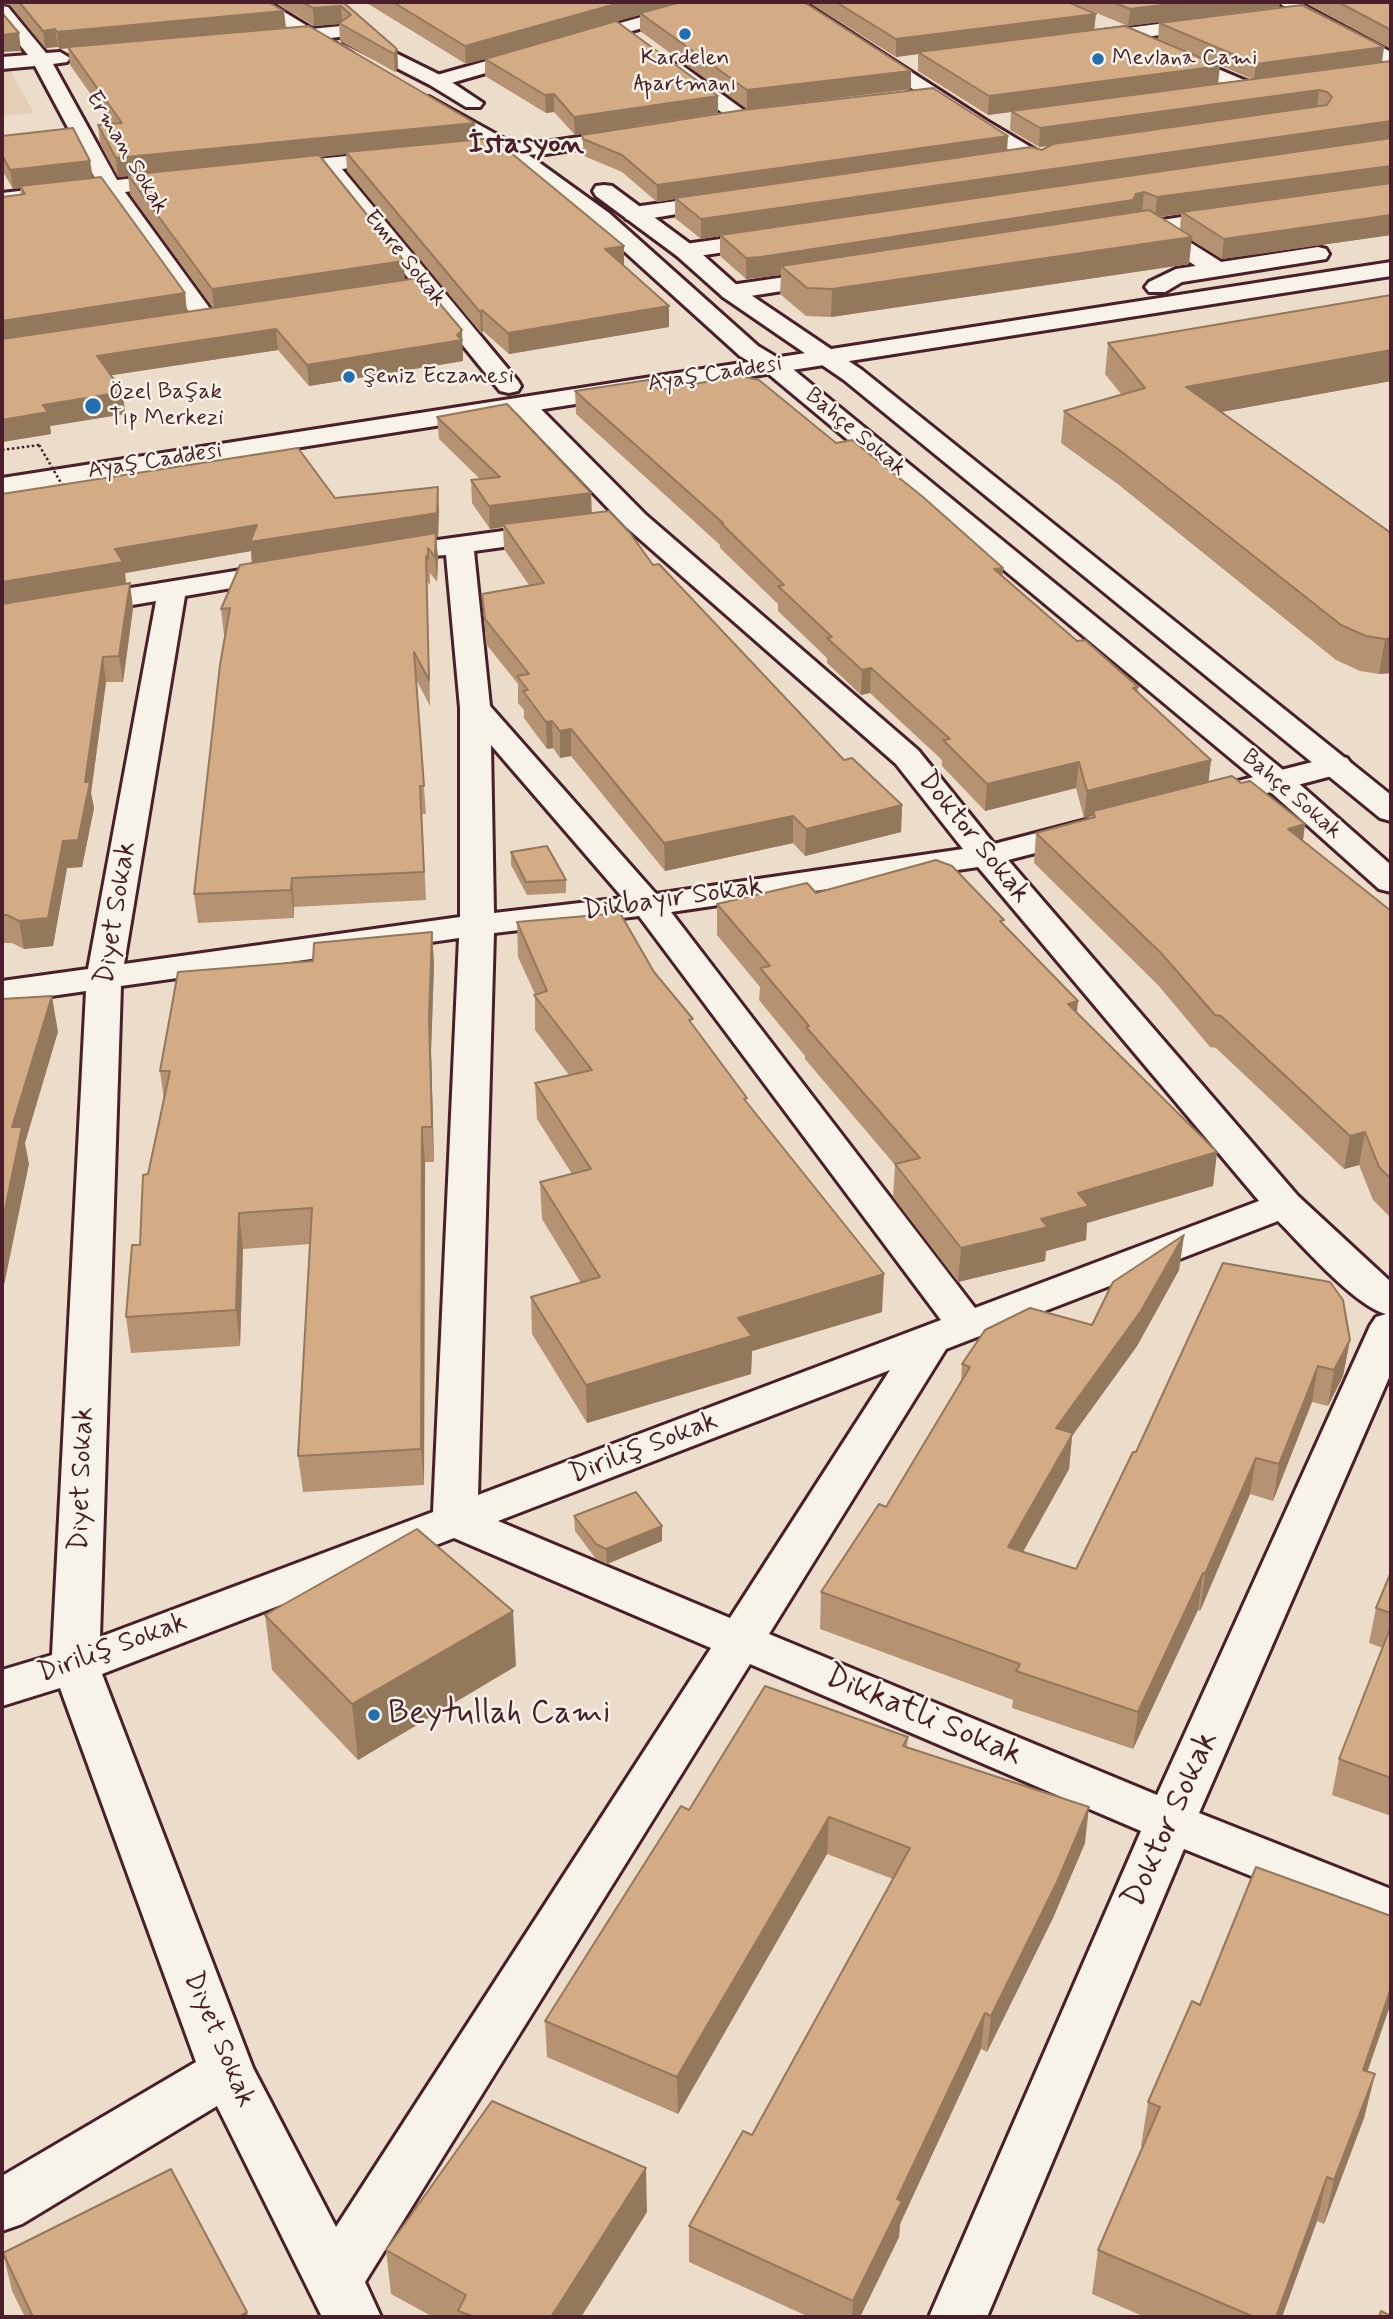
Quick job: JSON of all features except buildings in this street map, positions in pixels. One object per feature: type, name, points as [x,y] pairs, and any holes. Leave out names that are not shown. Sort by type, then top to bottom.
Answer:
[{"type":"street","name":"Bahçe Sokak","points":[[255,2],[505,147],[601,218],[749,351],[774,366],[1277,780],[1391,882]]},
{"type":"street","name":"Bahçe Sokak","points":[[284,2],[437,81],[545,148],[685,251],[731,292],[853,375],[1391,811]]},
{"type":"street","points":[[651,2],[674,6],[713,2]]},
{"type":"street","points":[[791,2],[1031,156],[1075,190]]},
{"type":"street","points":[[437,81],[619,28],[674,6]]},
{"type":"street","points":[[1282,8],[1304,12],[1387,68]]},
{"type":"street","name":"Erman Sokak","points":[[2,11],[41,59],[110,187],[207,321]]},
{"type":"street","points":[[1086,18],[1252,90],[1287,117]]},
{"type":"street","points":[[1068,41],[1226,21]]},
{"type":"street","points":[[619,28],[642,44]]},
{"type":"street","points":[[258,40],[341,32]]},
{"type":"street","points":[[2,63],[82,56]]},
{"type":"street","points":[[664,61],[742,118]]},
{"type":"street","points":[[892,66],[919,62]]},
{"type":"street","points":[[1211,95],[1290,85]]},
{"type":"street","points":[[898,100],[937,95]]},
{"type":"street","points":[[716,122],[768,115]]},
{"type":"street","points":[[980,125],[1007,121]]},
{"type":"street","points":[[450,152],[505,147],[545,148],[650,132]]},
{"type":"street","points":[[1004,160],[1058,152]]},
{"type":"street","points":[[260,171],[423,155]]},
{"type":"street","name":"Emre Sokak","points":[[327,164],[516,396]]},
{"type":"street","points":[[2,199],[205,177]]},
{"type":"street","points":[[634,214],[743,198]]},
{"type":"street","points":[[1096,236],[1257,213]]},
{"type":"street","points":[[1130,214],[1215,268]]},
{"type":"street","points":[[685,251],[794,235]]},
{"type":"street","points":[[1157,287],[1176,276],[1215,268],[1339,251]]},
{"type":"street","points":[[1157,287],[1391,255]]},
{"type":"street","points":[[1180,301],[1391,269]]},
{"type":"street","points":[[731,292],[852,274]]},
{"type":"street","points":[[1180,301],[1230,300],[1391,280]]},
{"type":"street","name":"Ayaş Caddesi","points":[[2,463],[516,396],[774,366],[816,350],[1157,287]]},
{"type":"street","points":[[399,292],[426,288]]},
{"type":"street","name":"Ayaş Caddesi","points":[[2,486],[516,396],[749,351],[816,350],[1180,301]]},
{"type":"street","points":[[180,325],[234,317]]},
{"type":"street","name":"Doktor Sokak","points":[[516,396],[609,525],[907,757],[986,856],[1284,1206],[1364,1282],[1391,1302]]},
{"type":"street","points":[[404,553],[609,525]]},
{"type":"street","points":[[456,1521],[477,926],[475,708],[459,544]]},
{"type":"street","points":[[2,618],[309,568]]},
{"type":"street","name":"Diyet Sokak","points":[[172,589],[104,979],[75,1665],[227,2072],[343,2299]]},
{"type":"street","points":[[343,2299],[741,1640],[949,1333],[648,905],[475,708]]},
{"type":"street","points":[[1171,808],[1336,765]]},
{"type":"street","name":"Dikbayır Sokak","points":[[2,992],[648,905],[986,856],[1118,822]]},
{"type":"street","name":"Diriliş Sokak","points":[[2,1688],[75,1665],[1284,1206]]},
{"type":"street","name":"Doktor Sokak","points":[[958,2317],[1170,1822],[1391,1326]]},
{"type":"street","name":"Dikkatli Sokak","points":[[456,1521],[1170,1822],[1391,1911]]},
{"type":"street","points":[[2,2206],[227,2072]]},
{"type":"path","points":[[2,450],[39,445],[64,489]]},
{"type":"shaded area","points":[[10,70],[34,113],[2,116],[2,71]]},
{"type":"place","name":"Kardelen Apartmanı","points":[[685,34]]},
{"type":"place","name":"Mevlana Cami","points":[[1098,59]]},
{"type":"place","name":"Şeniz Eczanesi","points":[[349,377]]},
{"type":"place","name":"Özel Başak Tıp Merkezi","points":[[93,406]]},
{"type":"place","name":"Beytullah Cami","points":[[374,1715]]},
{"type":"district","name":"İstasyon","points":[[526,146]]}]
